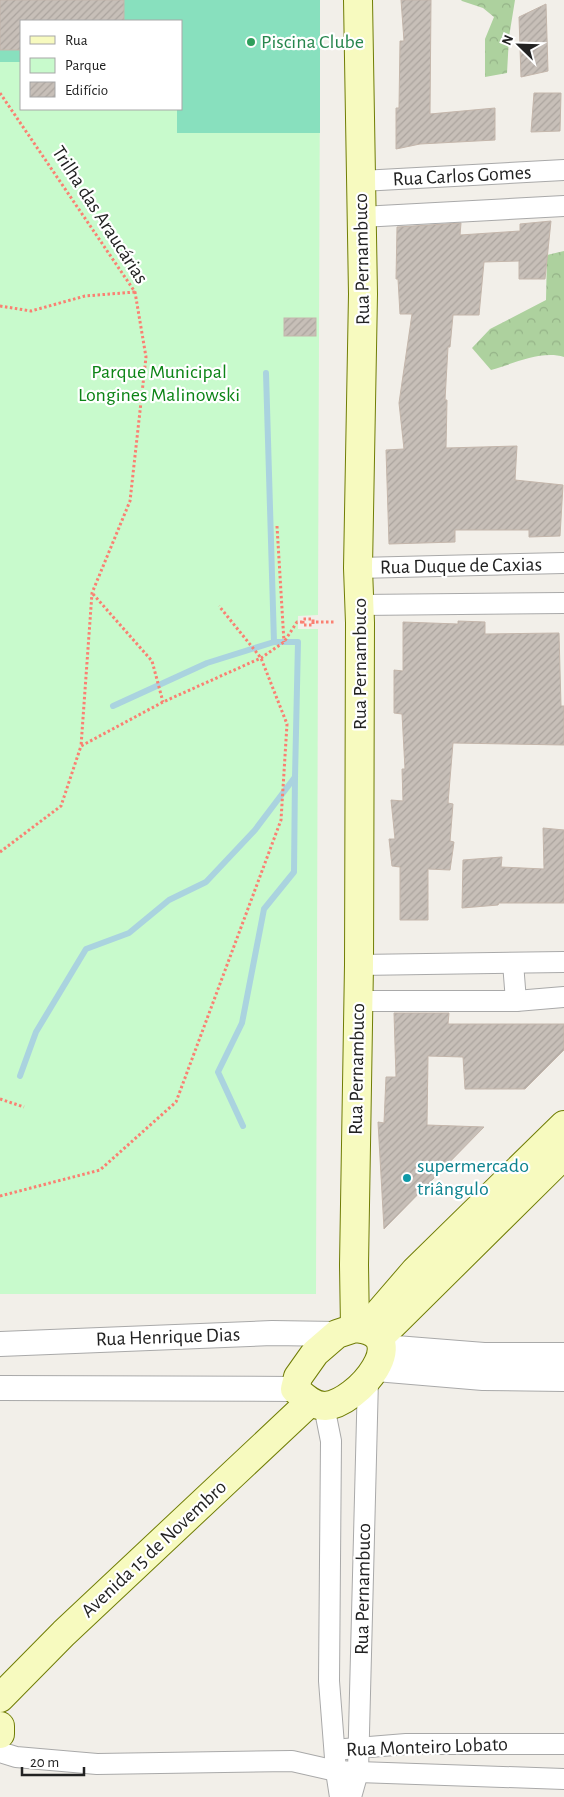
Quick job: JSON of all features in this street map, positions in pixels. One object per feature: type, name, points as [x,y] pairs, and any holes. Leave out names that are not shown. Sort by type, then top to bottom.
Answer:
[{"type":"main road","name":"Rua Pernambuco","points":[[358,0],[363,294],[358,568],[360,605],[359,965],[354,1265],[366,1346]]},
{"type":"main road","name":"Avenida 15 de Novembro","points":[[0,1698],[64,1634],[310,1399],[339,1402],[366,1346],[414,1271],[564,1125]]},
{"type":"main road","name":"Avenida 15 de Novembro","points":[[310,1399],[298,1377],[315,1353],[366,1346],[564,1155]]},
{"type":"main road","points":[[0,1726],[0,1734]]},
{"type":"street","name":"Rua Carlos Gomes","points":[[361,181],[564,170]]},
{"type":"street","name":"Rua Carlos Gomes","points":[[361,217],[564,206]]},
{"type":"street","name":"Rua Duque de Caxias","points":[[358,568],[564,563]]},
{"type":"street","name":"Rua Duque de Caxias","points":[[360,605],[564,604]]},
{"type":"street","points":[[359,965],[564,962]]},
{"type":"street","points":[[514,963],[516,1000]]},
{"type":"street","points":[[358,1002],[516,1000],[564,997]]},
{"type":"street","name":"Rua Henrique Dias","points":[[0,1344],[272,1333],[366,1346],[484,1355],[564,1355]]},
{"type":"street","name":"Rua Henrique Dias","points":[[366,1346],[483,1378],[564,1379]]},
{"type":"street","name":"Rua Pernambuco","points":[[351,1797],[358,1772],[366,1346]]},
{"type":"street","points":[[0,1388],[310,1399]]},
{"type":"street","name":"Rua Pernambuco","points":[[310,1399],[332,1441],[329,1681],[336,1771],[340,1797]]},
{"type":"street","name":"Rua Monteiro Lobato","points":[[292,1761],[334,1749],[406,1744],[564,1744]]},
{"type":"street","name":"Rua Monteiro Lobato","points":[[0,1752],[16,1757],[97,1764],[292,1761],[336,1771],[564,1778]]},
{"type":"path","name":"Trilha das Araucárias","points":[[0,93],[135,292],[146,357],[130,500],[92,593],[81,746],[61,806],[0,852]]},
{"type":"path","points":[[0,306],[31,312],[85,296],[135,292]]},
{"type":"path","points":[[277,526],[284,642]]},
{"type":"path","points":[[92,593],[152,661],[163,702]]},
{"type":"path","points":[[0,1196],[100,1170],[176,1102],[281,820],[287,724],[261,658],[219,606]]},
{"type":"path","points":[[81,746],[163,702],[261,658],[284,642],[297,622],[303,622]]},
{"type":"path","points":[[0,1099],[24,1107]]},
{"type":"green space","points":[[0,0],[320,0],[320,133],[177,133],[177,110],[182,110],[182,20],[20,20],[20,62],[0,62]]},
{"type":"green space","points":[[461,0],[515,0],[509,37],[507,73],[485,77],[485,39],[494,17],[483,8]]},
{"type":"green space","name":"Parque Municipal Longines Malinowski","points":[[0,62],[20,62],[20,110],[182,110],[320,62],[318,615],[298,616],[298,629],[318,629],[316,1294],[0,1294]]},
{"type":"green space","points":[[564,251],[564,357],[555,355],[537,356],[491,370],[472,348],[490,329],[546,300],[547,255]]},
{"type":"building","points":[[0,0],[124,0],[124,20],[20,20],[20,50],[0,50]]},
{"type":"building","points":[[401,0],[431,0],[430,114],[495,108],[495,140],[420,144],[396,149],[396,108],[399,108],[400,41],[404,41]]},
{"type":"building","points":[[546,4],[548,71],[521,77],[519,17]]},
{"type":"building","points":[[534,93],[561,93],[560,131],[531,132]]},
{"type":"building","points":[[551,221],[545,279],[519,279],[519,261],[484,262],[479,315],[453,315],[450,347],[448,347],[445,400],[447,400],[446,448],[517,446],[515,480],[563,485],[560,536],[529,537],[529,530],[455,530],[455,542],[389,544],[386,450],[404,449],[399,403],[412,314],[400,314],[398,279],[396,279],[397,227],[461,223],[460,235],[520,231],[520,224]]},
{"type":"building","points":[[284,318],[316,318],[316,336],[284,336]]},
{"type":"building","points":[[458,621],[485,622],[485,634],[559,633],[561,706],[564,706],[564,745],[453,743],[448,803],[453,804],[450,841],[454,842],[450,870],[428,869],[428,920],[400,920],[400,867],[392,866],[389,839],[395,839],[391,800],[403,801],[402,769],[405,769],[402,714],[394,713],[394,670],[403,671],[403,622],[458,624]]},
{"type":"building","points":[[543,828],[564,830],[564,903],[499,903],[498,905],[462,908],[463,860],[502,857],[501,867],[544,869]]},
{"type":"building","points":[[394,1013],[449,1013],[448,1024],[564,1024],[564,1050],[525,1089],[465,1089],[463,1057],[428,1056],[427,1125],[484,1127],[384,1229],[378,1122],[384,1123],[386,1077],[396,1077]]},
{"type":"waterway","points":[[266,373],[274,642]]},
{"type":"waterway","points":[[113,706],[207,663],[274,642],[298,642],[294,872],[264,909],[242,1023],[218,1072],[243,1126]]},
{"type":"waterway","points":[[20,1076],[36,1032],[86,949],[129,933],[169,900],[206,882],[255,830],[295,777]]},
{"type":"place","name":"Piscina Clube","points":[[251,42]]},
{"type":"place","name":"supermercado triângulo","points":[[407,1178]]}]
